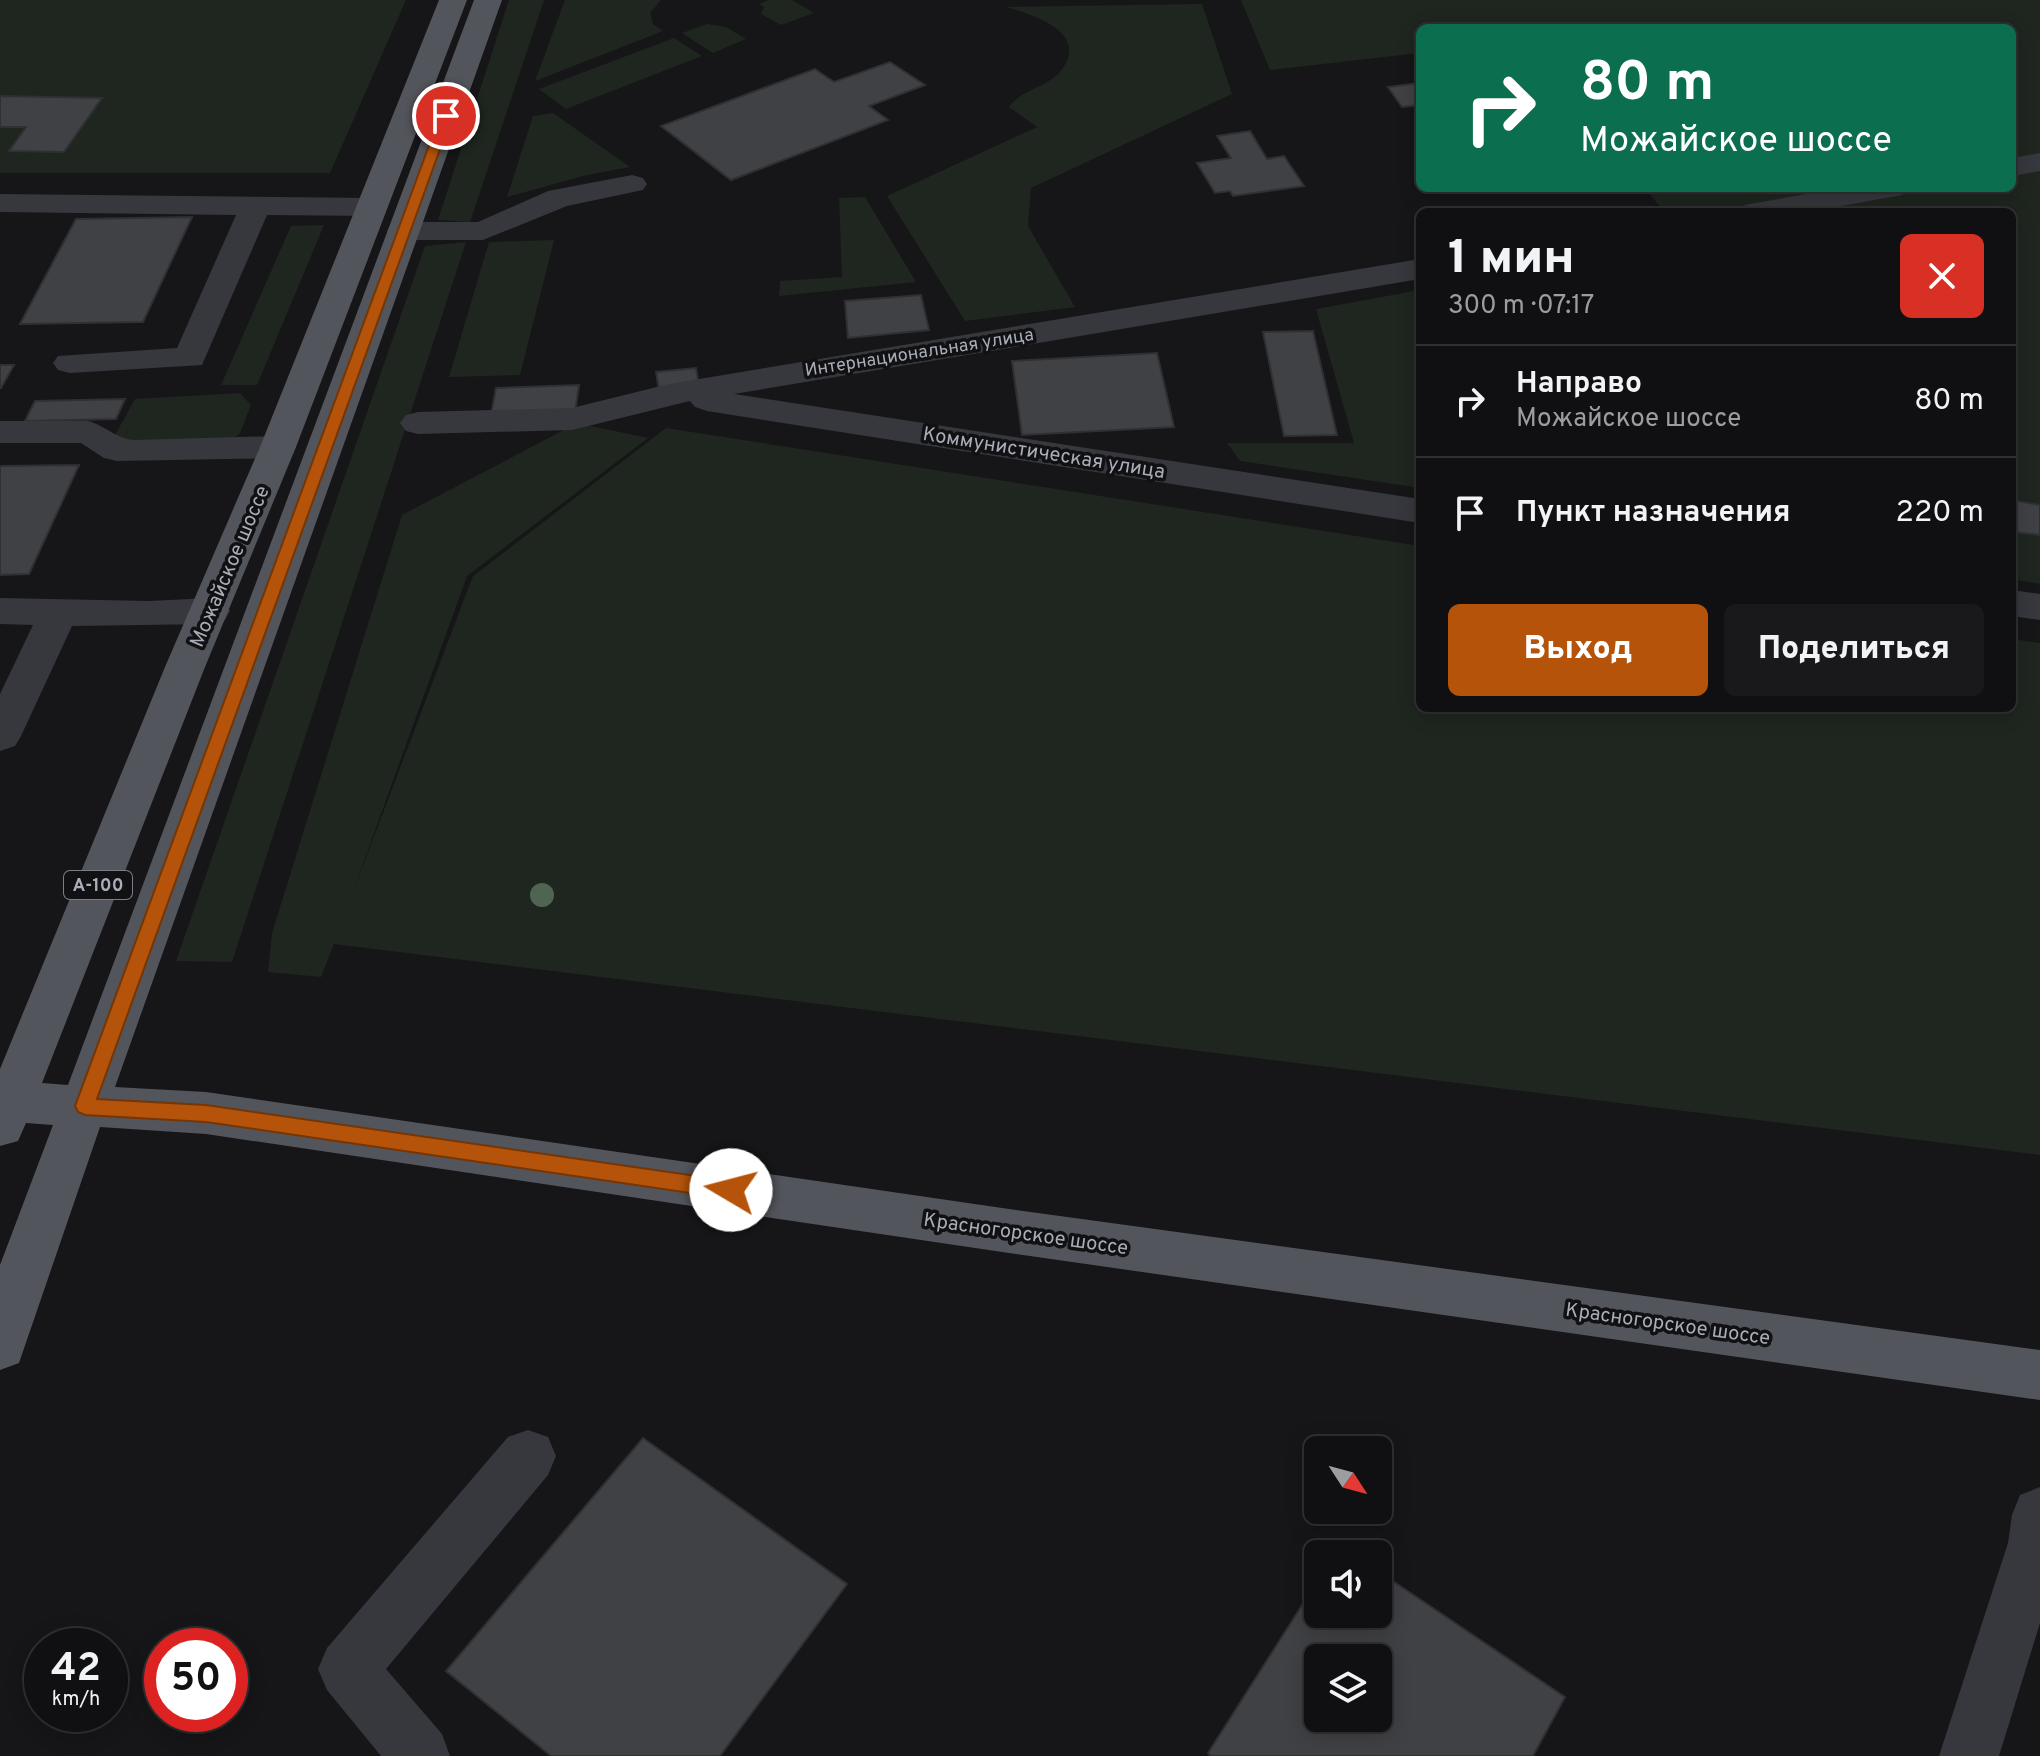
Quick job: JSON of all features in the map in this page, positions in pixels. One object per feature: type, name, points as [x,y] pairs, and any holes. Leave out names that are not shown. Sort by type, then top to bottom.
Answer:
[{"type":"main road","name":"Можайское шоссе","points":[[4,1111],[278,447],[453,0]]},
{"type":"main road","name":"А-100","points":[[0,1346],[10,1308],[488,0]]},
{"type":"main road","name":"Красногорское шоссе","points":[[4,1111],[85,1106],[206,1113],[1009,1231],[2040,1375]]},
{"type":"street","points":[[2016,166],[2040,162]]},
{"type":"street","points":[[403,231],[483,231],[559,198],[632,184]]},
{"type":"street","points":[[1778,208],[1868,192]]},
{"type":"street","points":[[0,203],[372,207]]},
{"type":"street","points":[[70,363],[190,358],[256,205]]},
{"type":"street","name":"Интернациональная улица","points":[[418,423],[572,419],[669,394],[1416,270]]},
{"type":"street","name":"Коммунистическая улица","points":[[669,394],[1416,510]]},
{"type":"street","points":[[0,432],[88,432],[117,450],[134,451],[278,447]]},
{"type":"street","points":[[2016,604],[2040,607]]},
{"type":"street","points":[[0,611],[149,614],[211,611]]},
{"type":"street","points":[[0,736],[59,612]]},
{"type":"street","points":[[420,1756],[348,1669],[528,1456]]},
{"type":"street","points":[[1969,1756],[2036,1543],[2040,1515]]},
{"type":"shaded area","points":[[0,0],[406,0],[330,173],[0,173]]},
{"type":"shaded area","points":[[509,0],[544,0],[470,222],[438,220]]},
{"type":"shaded area","points":[[565,0],[661,0],[650,13],[653,24],[663,31],[535,81]]},
{"type":"shaded area","points":[[768,0],[792,0],[814,13],[781,25],[761,14],[764,7],[759,4]]},
{"type":"shaded area","points":[[1241,0],[2040,0],[2040,584],[2016,580],[2016,208],[1661,208],[1648,192],[2016,192],[2016,24],[1416,24],[1416,53],[1270,70]]},
{"type":"shaded area","points":[[1202,4],[1232,94],[1031,188],[1028,226],[1075,307],[965,321],[887,196],[1037,127],[1009,107],[1021,96],[1058,74],[1069,55],[1068,44],[1063,34],[1053,26],[1006,7]]},
{"type":"shaded area","points":[[707,24],[726,27],[746,39],[713,53],[682,33]]},
{"type":"shaded area","points":[[674,38],[702,56],[566,109],[539,89]]},
{"type":"shaded area","points":[[553,113],[630,167],[587,175],[507,197],[533,116]]},
{"type":"shaded area","points":[[865,197],[916,282],[779,296],[780,281],[842,277],[839,198]]},
{"type":"shaded area","points":[[324,225],[257,385],[221,385],[291,226]]},
{"type":"shaded area","points":[[554,240],[520,375],[449,377],[489,242]]},
{"type":"shaded area","points":[[466,242],[232,962],[176,961],[425,246]]},
{"type":"shaded area","points":[[1416,291],[1416,487],[1240,461],[1227,443],[1354,443],[1316,309]]},
{"type":"shaded area","points":[[240,393],[251,405],[240,433],[231,441],[135,447],[115,435],[135,399]]},
{"type":"shaded area","points":[[577,423],[648,438],[467,576],[354,889],[473,576],[666,428],[1416,545],[1416,712],[2016,712],[2016,640],[2040,643],[2040,1155],[334,944],[321,977],[268,972],[272,933],[402,515]]},
{"type":"building","points":[[890,62],[925,85],[869,106],[888,120],[731,180],[661,126],[815,69],[834,82]]},
{"type":"building","points":[[1416,84],[1416,105],[1402,107],[1388,87]]},
{"type":"building","points":[[0,96],[102,98],[64,152],[9,151],[26,127],[0,127]]},
{"type":"building","points":[[1250,131],[1267,159],[1284,156],[1304,186],[1233,196],[1230,191],[1215,193],[1197,163],[1231,158],[1217,136]]},
{"type":"building","points":[[192,217],[143,322],[20,324],[76,219]]},
{"type":"building","points":[[921,295],[929,330],[848,338],[845,301]]},
{"type":"building","points":[[1313,331],[1337,435],[1284,436],[1263,332]]},
{"type":"building","points":[[1157,353],[1174,427],[1022,435],[1012,361]]},
{"type":"building","points":[[0,365],[14,365],[1,388],[0,388]]},
{"type":"building","points":[[696,368],[699,386],[659,390],[656,372]]},
{"type":"building","points":[[579,385],[575,412],[491,415],[496,388]]},
{"type":"building","points":[[125,399],[116,419],[25,421],[35,401]]},
{"type":"building","points":[[79,465],[29,574],[0,575],[0,466]]},
{"type":"building","points":[[2016,501],[2040,505],[2040,535],[2016,532]]},
{"type":"building","points":[[643,1438],[847,1584],[720,1756],[551,1756],[446,1671]]},
{"type":"building","points":[[1392,1580],[1565,1697],[1533,1756],[1211,1756],[1208,1753],[1304,1602],[1304,1628],[1392,1628]]},
{"type":"route","points":[[446,116],[85,1106],[206,1113],[731,1190]]}]
